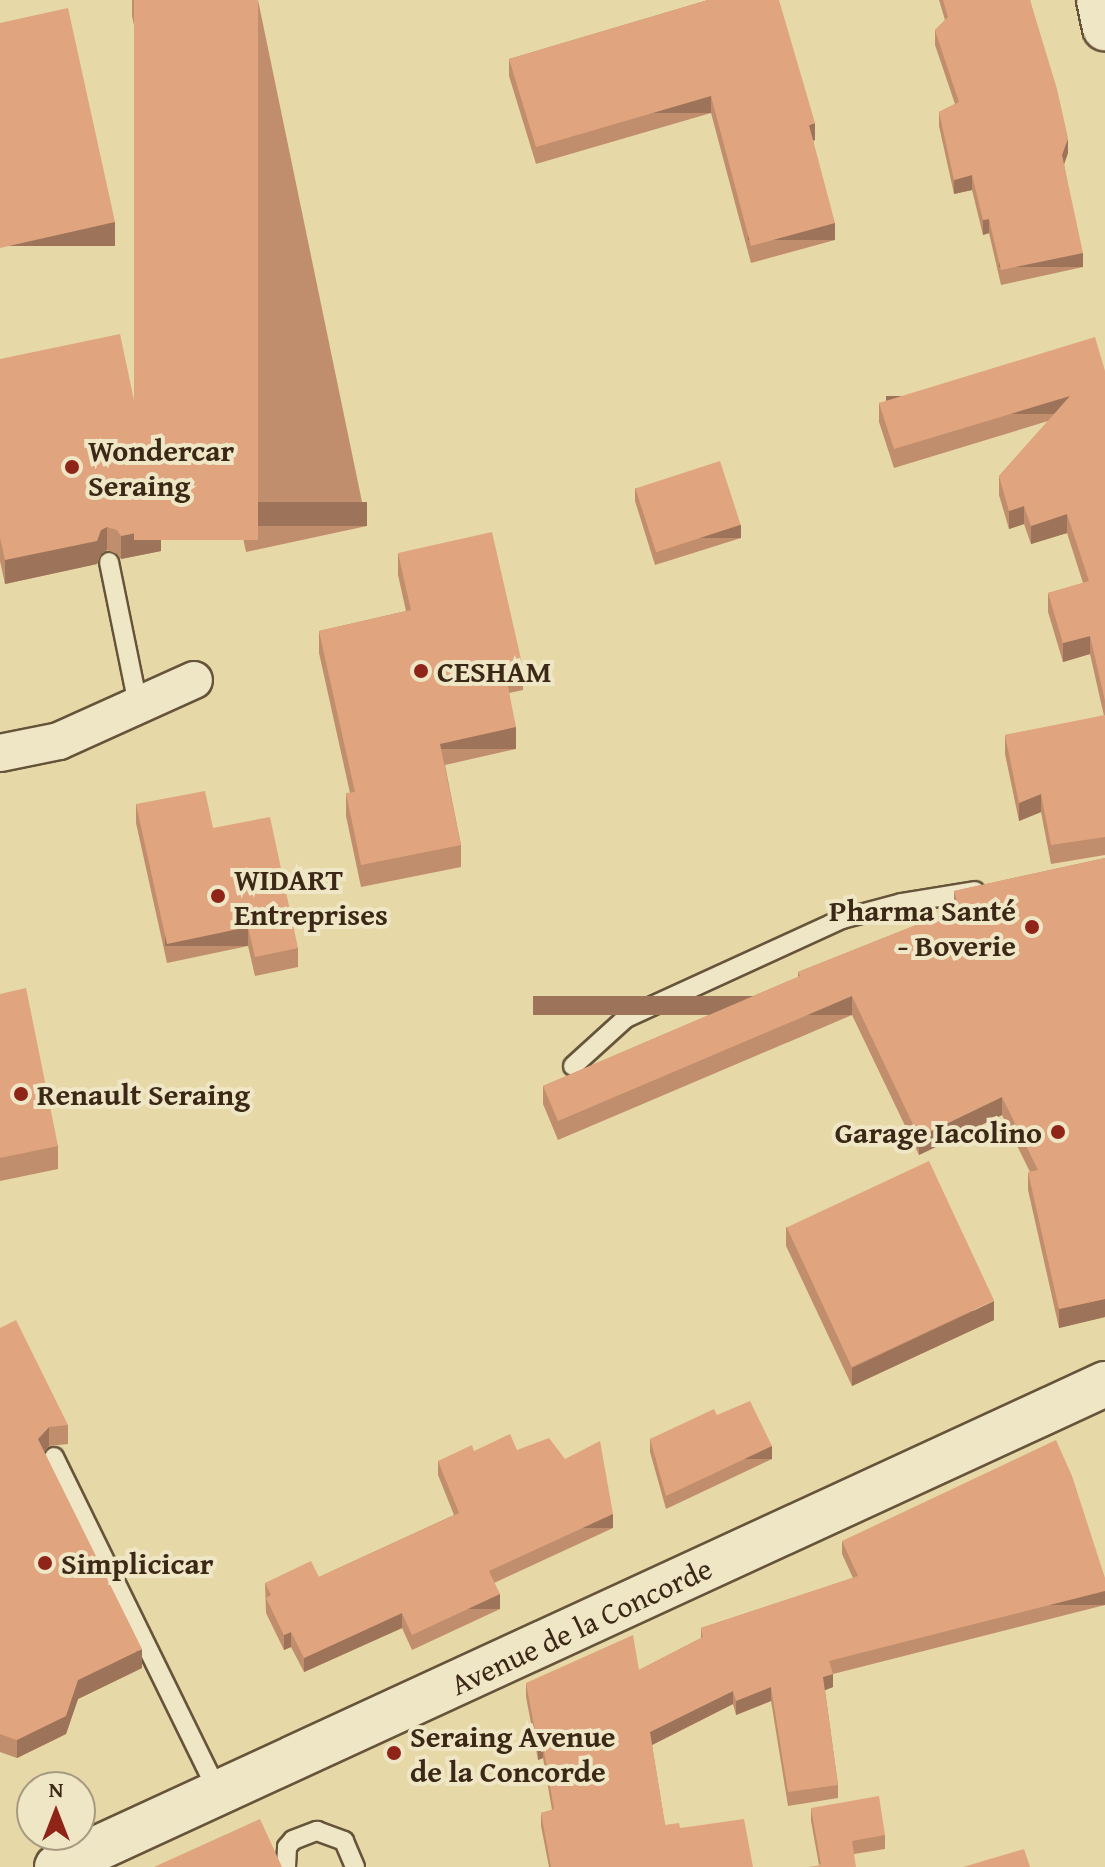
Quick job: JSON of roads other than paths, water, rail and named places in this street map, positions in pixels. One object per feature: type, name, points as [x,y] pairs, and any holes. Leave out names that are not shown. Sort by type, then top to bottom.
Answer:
[{"type":"street","points":[[1099,0],[1105,28]]},
{"type":"street","points":[[0,753],[59,741],[194,680]]},
{"type":"street","name":"Avenue de la Concorde","points":[[57,1867],[1105,1384]]},
{"type":"lane","points":[[109,562],[138,704]]},
{"type":"lane","points":[[573,1066],[626,1018],[842,919],[902,903],[997,887]]},
{"type":"lane","points":[[54,1457],[219,1793]]},
{"type":"lane","points":[[286,1867],[287,1847],[293,1840],[317,1831],[344,1841],[355,1867]]},
{"type":"place","name":"Wondercar Seraing","points":[[72,467]]},
{"type":"place","name":"CESHAM","points":[[421,671]]},
{"type":"place","name":"WIDART Entreprises","points":[[218,896]]},
{"type":"place","name":"Pharma Santé - Boverie","points":[[1032,927]]},
{"type":"place","name":"Renault Seraing","points":[[21,1094]]},
{"type":"place","name":"Garage Iacolino","points":[[1058,1132]]},
{"type":"place","name":"Simplicicar","points":[[45,1563]]},
{"type":"place","name":"Seraing Avenue de la Concorde","points":[[394,1753]]}]
